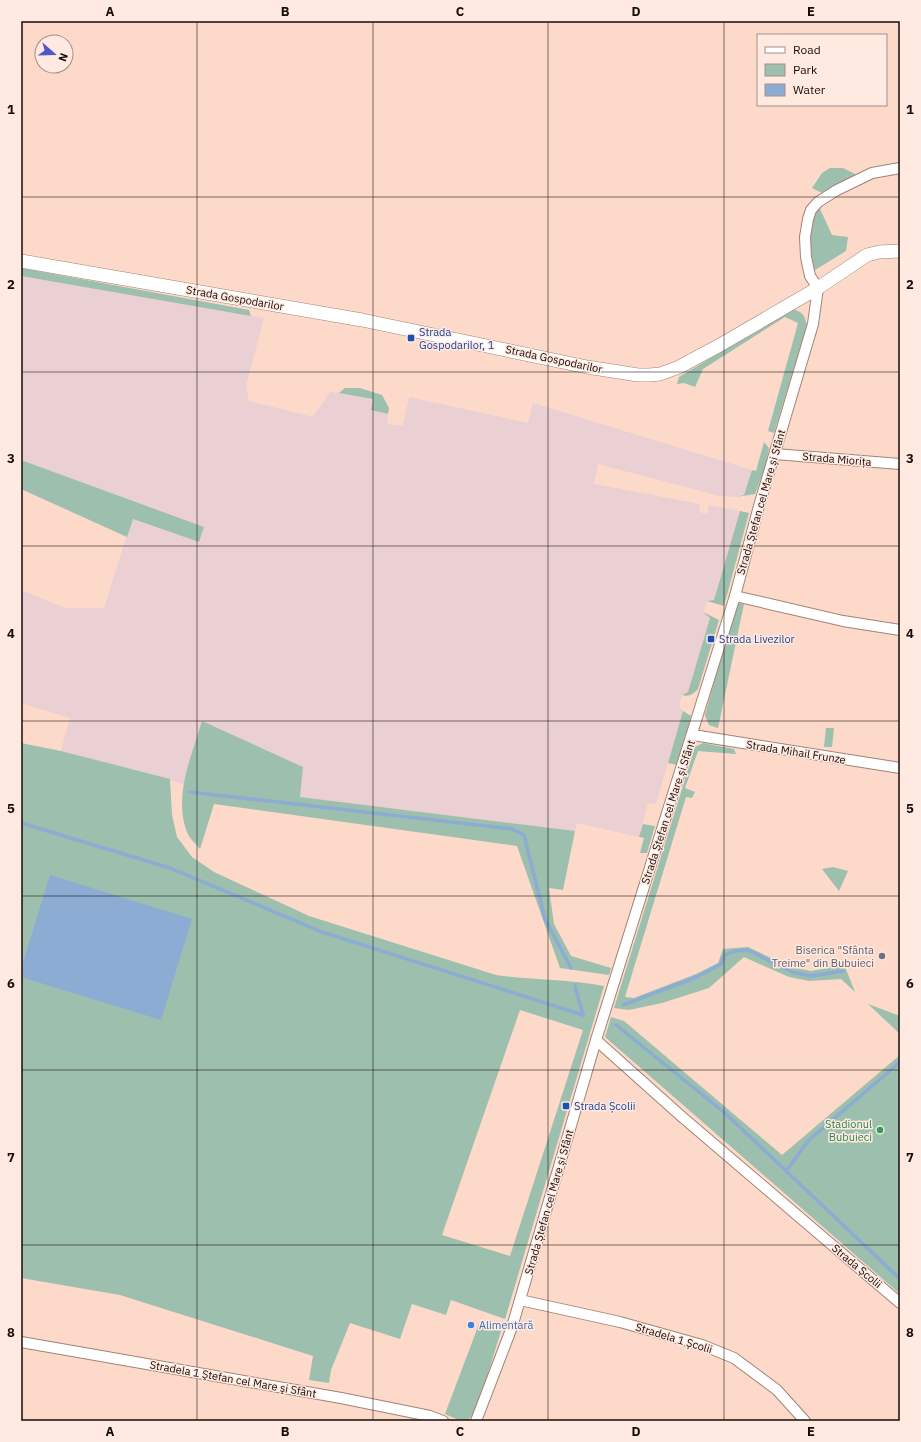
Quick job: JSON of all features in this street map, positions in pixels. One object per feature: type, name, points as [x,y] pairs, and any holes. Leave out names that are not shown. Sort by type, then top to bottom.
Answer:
[{"type":"street","points":[[900,168],[872,173],[837,190],[818,202],[810,210],[805,238],[806,257],[810,276],[818,288],[867,255],[879,252],[900,251]]},
{"type":"street","name":"Strada Gospodarilor","points":[[21,261],[362,320],[587,367],[638,375],[660,374],[679,367],[818,288]]},
{"type":"street","name":"Strada Ștefan cel Mare și Sfânt","points":[[478,1420],[494,1378],[520,1300],[596,1040],[693,735],[735,596],[813,324],[818,288]]},
{"type":"street","name":"Strada Miorița","points":[[775,454],[900,464]]},
{"type":"street","points":[[735,596],[836,619],[900,630]]},
{"type":"street","name":"Strada Mihail Frunze","points":[[693,735],[900,768]]},
{"type":"street","name":"Strada Școlii","points":[[596,1040],[681,1116],[900,1302]]},
{"type":"street","name":"Stradela 1 Școlii","points":[[520,1300],[620,1322],[702,1345],[734,1358],[777,1390],[805,1421]]},
{"type":"street","name":"Stradela 1 Ştefan cel Mare şi Sfânt","points":[[21,1342],[341,1398],[430,1416],[443,1421]]},
{"type":"shaded area","points":[[21,276],[264,318],[246,386],[249,401],[313,417],[330,392],[352,394],[373,399],[371,410],[388,414],[387,424],[403,426],[409,397],[528,423],[533,403],[752,470],[744,495],[736,497],[720,496],[598,464],[594,484],[700,504],[699,512],[707,514],[709,505],[740,511],[714,600],[707,601],[703,612],[710,618],[688,692],[682,695],[679,706],[683,711],[656,804],[648,803],[639,837],[577,823],[575,831],[300,797],[202,721],[184,784],[61,751],[70,718],[21,703],[21,590],[65,608],[104,608],[132,519],[199,542],[204,527],[21,460]]},
{"type":"green space","points":[[830,168],[843,168],[857,175],[822,193],[812,188],[822,173]]},
{"type":"green space","points":[[820,209],[832,235],[848,237],[846,251],[815,270],[810,232],[816,211]]},
{"type":"green space","points":[[21,268],[249,310],[251,316],[21,276]]},
{"type":"green space","points":[[795,310],[803,315],[807,325],[774,433],[768,431],[798,323],[785,317],[703,369],[695,387],[684,383],[677,384],[679,377],[789,311]]},
{"type":"green space","points":[[345,388],[360,388],[382,395],[389,408],[388,414],[371,410],[373,399],[339,393]]},
{"type":"green space","points":[[764,442],[769,448],[766,465],[755,494],[736,497],[744,495],[752,470],[756,471]]},
{"type":"green space","points":[[21,460],[204,527],[199,542],[133,519],[127,537],[21,489]]},
{"type":"green space","points":[[740,511],[749,513],[724,606],[707,601],[714,600]]},
{"type":"green space","points":[[736,603],[744,604],[718,728],[709,725],[705,715]]},
{"type":"green space","points":[[703,612],[719,620],[698,689],[691,695],[682,695],[688,692],[710,618]]},
{"type":"green space","points":[[683,711],[691,716],[677,765],[668,763]]},
{"type":"green space","points":[[202,721],[303,767],[300,797],[575,831],[563,890],[549,888],[554,924],[571,956],[611,968],[609,975],[560,968],[517,846],[214,804],[200,849],[187,832],[183,818],[182,804],[183,790],[189,762]]},
{"type":"green space","points":[[826,728],[834,728],[832,747],[824,747]]},
{"type":"green space","points":[[21,743],[61,751],[170,779],[172,815],[177,837],[192,857],[214,872],[309,916],[496,975],[577,982],[604,986],[505,1319],[451,1300],[446,1315],[412,1304],[400,1339],[350,1323],[331,1370],[329,1383],[309,1380],[313,1356],[120,1295],[21,1278]],"holes":[[[520,1010],[583,1030],[510,1256],[442,1235]]]},
{"type":"green space","points":[[703,743],[734,749],[736,754],[698,751],[685,788],[695,792],[692,798],[686,797],[625,997],[634,998],[696,974],[718,963],[723,949],[748,947],[790,967],[811,971],[839,966],[842,959],[855,992],[841,979],[809,981],[789,977],[744,957],[709,988],[662,1003],[629,1010],[614,1008],[695,747]]},
{"type":"green space","points":[[643,824],[655,826],[647,853],[640,853],[644,838],[639,837]]},
{"type":"green space","points":[[833,867],[848,871],[839,891],[822,869]]},
{"type":"green space","points":[[868,1004],[900,1016],[900,1034]]},
{"type":"green space","points":[[611,1017],[624,1021],[782,1155],[900,1055],[900,1294],[605,1037]]},
{"type":"green space","points":[[479,1324],[501,1331],[477,1407],[468,1421],[461,1421],[445,1414]]},
{"type":"water","points":[[50,875],[192,919],[161,1020],[21,977],[21,969]]},
{"type":"waterway","points":[[190,792],[512,829],[524,835],[545,919],[571,968]]},
{"type":"waterway","points":[[21,823],[170,868],[322,932],[583,1015]]},
{"type":"waterway","points":[[623,1005],[697,977],[721,964],[725,955],[735,951],[748,950],[792,972],[812,976],[843,971]]},
{"type":"waterway","points":[[575,986],[583,1015]]},
{"type":"waterway","points":[[616,1025],[725,1113],[900,1279]]},
{"type":"waterway","points":[[786,1171],[809,1140],[900,1062]]},
{"type":"place","name":"Strada Gospodarilor, 1","points":[[411,338]]},
{"type":"place","name":"Strada Livezilor","points":[[711,639]]},
{"type":"place","name":"Biserica \"Sfânta Treime\" din Bubuieci","points":[[882,956]]},
{"type":"place","name":"Strada Școlii","points":[[566,1106]]},
{"type":"place","name":"Stadionul Bubuieci","points":[[880,1130]]},
{"type":"place","name":"Alimentară","points":[[471,1325]]}]
